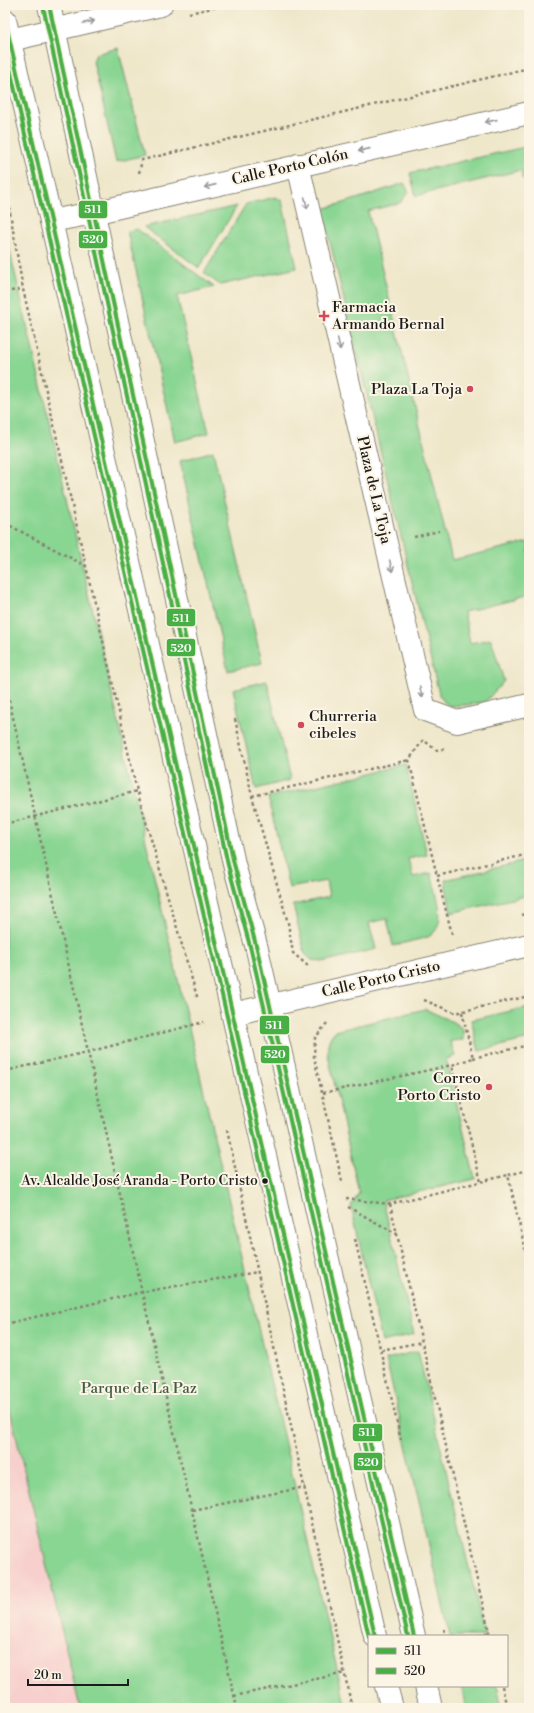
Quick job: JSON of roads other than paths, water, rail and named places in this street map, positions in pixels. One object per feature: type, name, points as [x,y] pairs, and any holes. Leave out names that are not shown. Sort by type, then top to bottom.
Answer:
[{"type":"street","points":[[49,5],[234,864],[257,949],[414,1635]]},
{"type":"street","points":[[161,5],[55,30],[7,30],[375,1635]]},
{"type":"street","name":"Calle Porto Colón","points":[[51,221],[93,213],[529,113]]},
{"type":"street","name":"Plaza de La Toja","points":[[298,166],[425,710],[457,722],[529,705]]},
{"type":"street","name":"Calle Porto Cristo","points":[[233,1014],[529,945]]},
{"type":"street","points":[[386,1687],[392,1708]]},
{"type":"street","points":[[426,1687],[431,1708]]},
{"type":"place","name":"Farmacia Armando Bernal","points":[[324,316]]},
{"type":"place","name":"Plaza La Toja","points":[[470,389]]},
{"type":"place","name":"Churreria cibeles","points":[[301,725]]},
{"type":"place","name":"Correo Porto Cristo","points":[[489,1087]]},
{"type":"place","name":"Av. Alcalde José Aranda - Porto Cristo","points":[[265,1181]]},
{"type":"park label","name":"Parque de La Paz","points":[[139,1388]]}]
